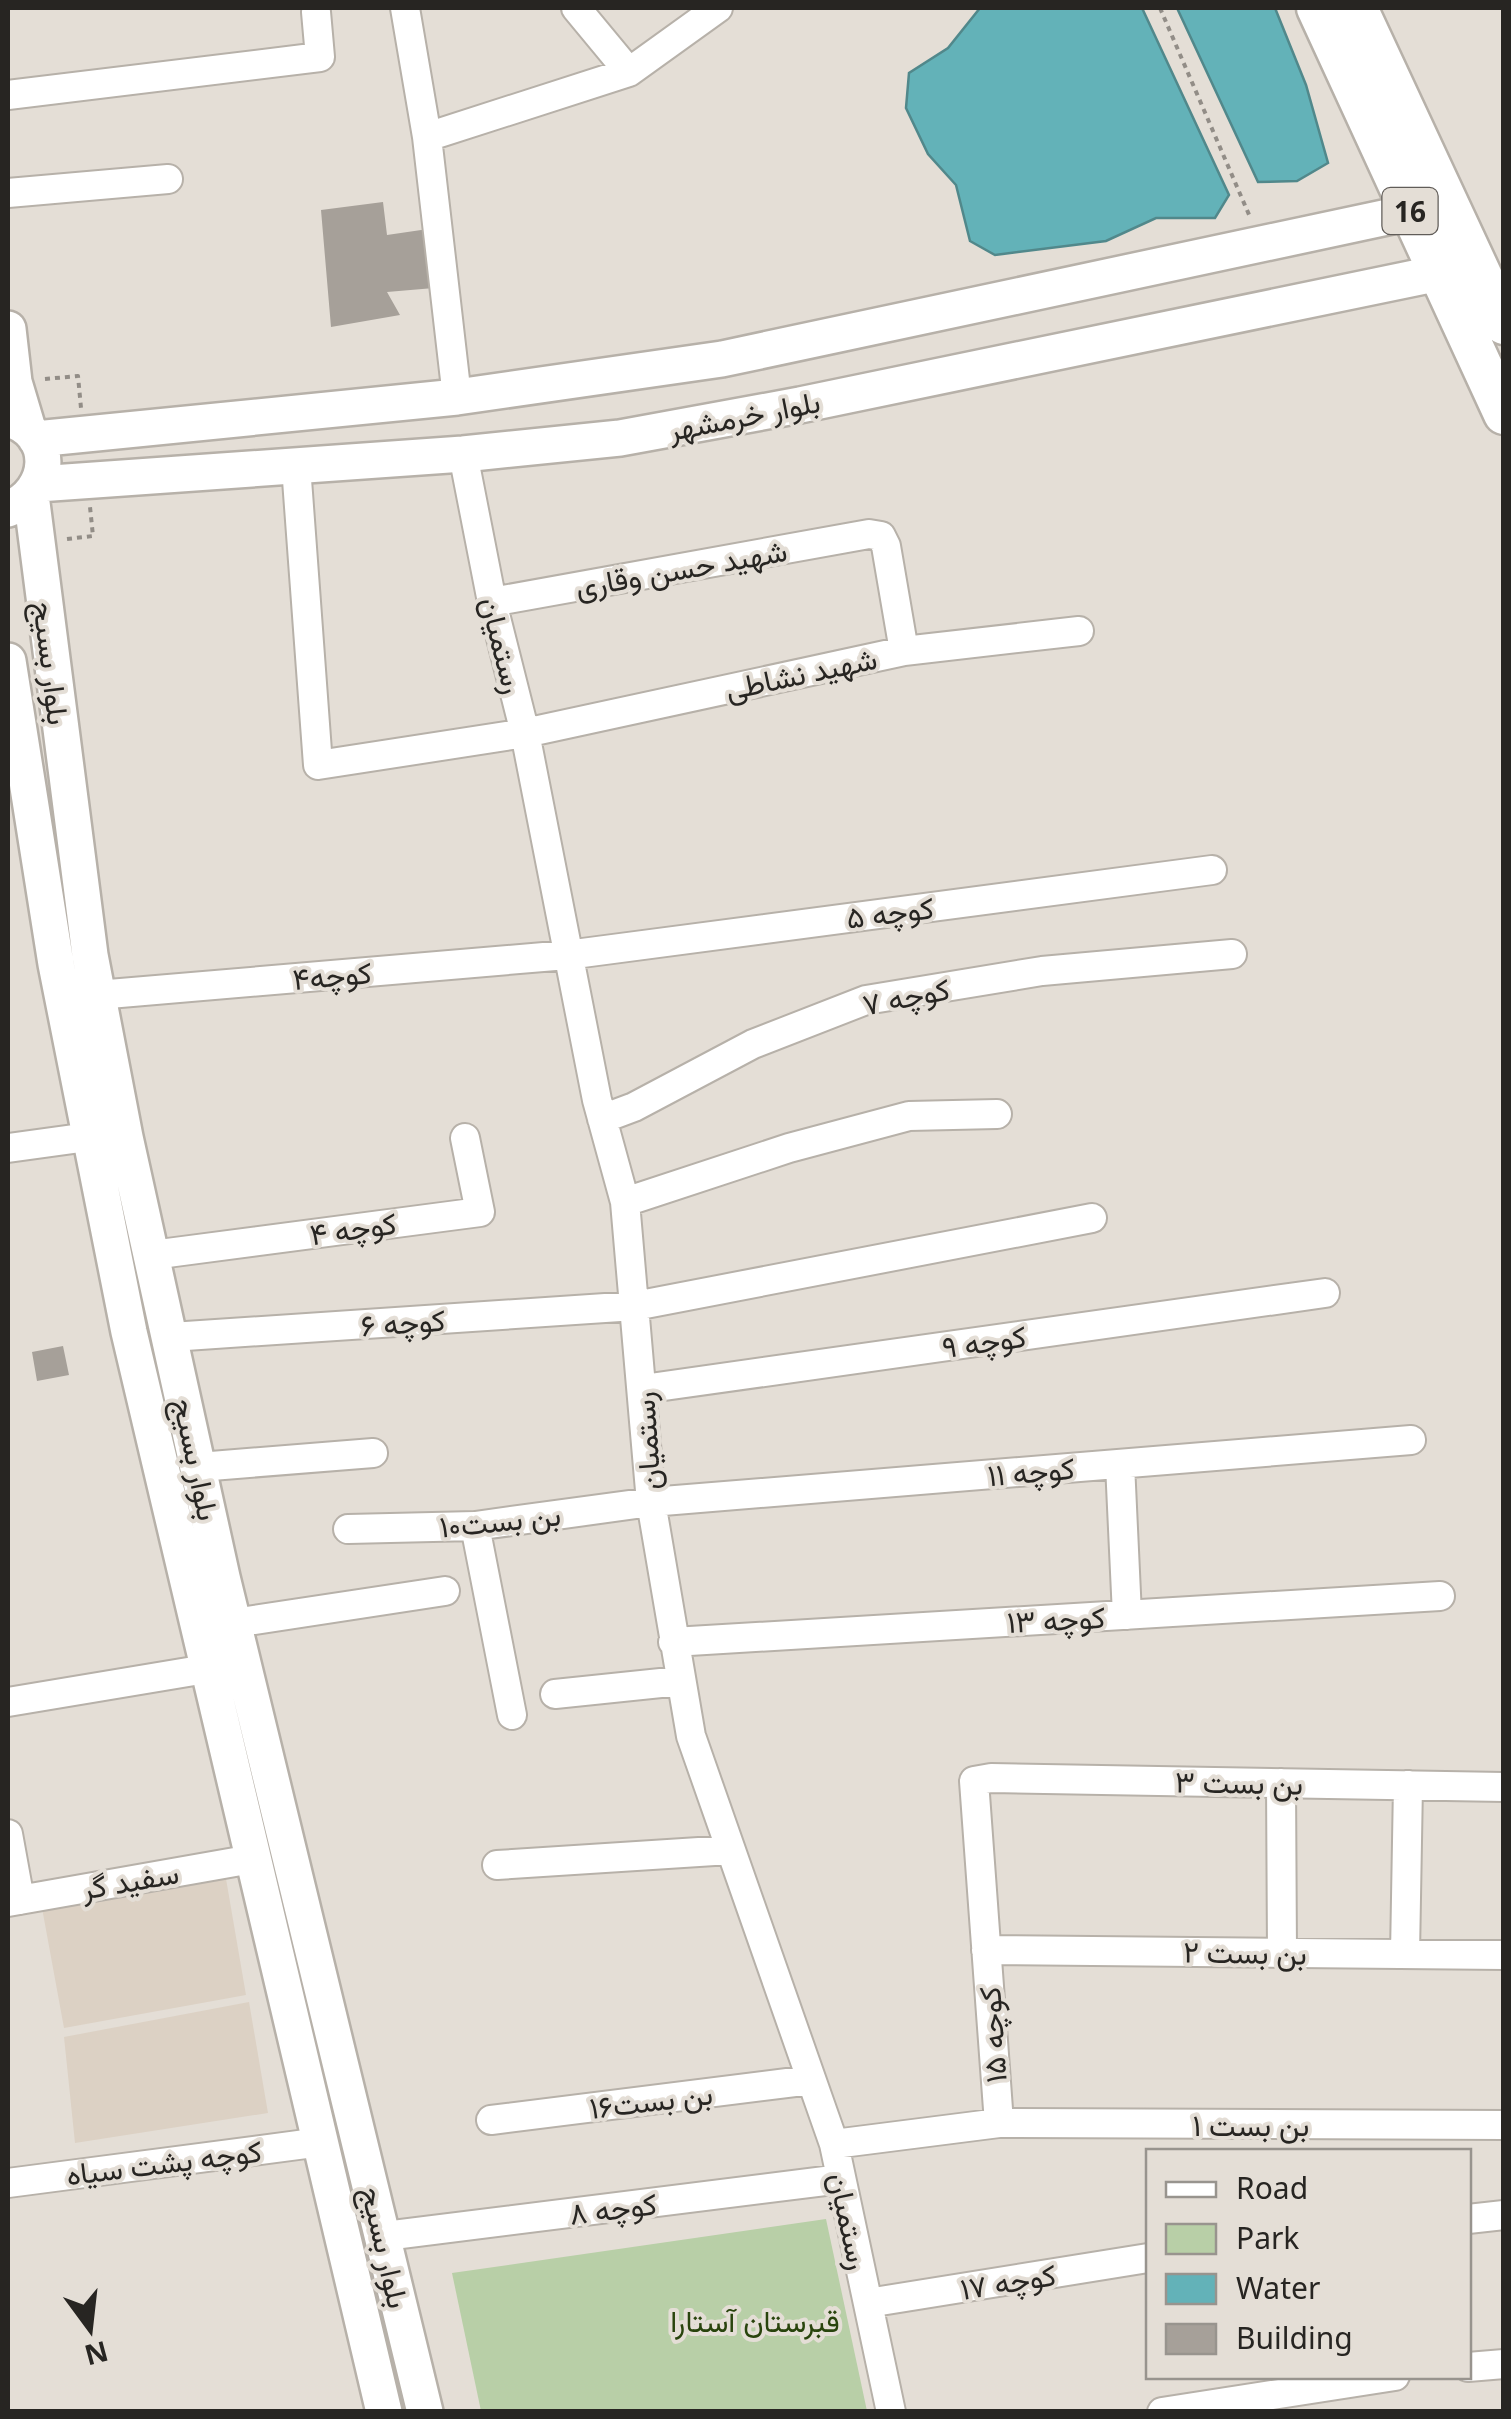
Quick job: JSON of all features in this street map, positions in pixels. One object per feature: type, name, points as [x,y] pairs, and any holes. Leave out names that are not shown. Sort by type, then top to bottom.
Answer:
[{"type":"highway","name":"16","points":[[1317,8],[1504,414]]},
{"type":"highway","name":"16","points":[[1357,8],[1495,284],[1504,324]]},
{"type":"main road","name":"بلوار خرمشهر","points":[[24,429],[84,435],[457,398],[722,359],[1411,212]]},
{"type":"main road","name":"بلوار خرمشهر","points":[[26,496],[296,466],[620,438],[1439,273]]},
{"type":"main road","points":[[8,329],[24,429]]},
{"type":"main road","points":[[457,398],[463,454]]},
{"type":"main road","name":"بلوار بسیج","points":[[24,429],[42,454],[26,496],[97,995],[125,1137],[234,1623],[425,2412]]},
{"type":"main road","name":"بلوار بسیج","points":[[8,661],[17,790],[88,1137],[206,1669],[384,2412]]},
{"type":"main road","points":[[88,1137],[125,1137]]},
{"type":"main road","points":[[252,1859],[290,1851]]},
{"type":"street","points":[[405,8],[426,137],[457,398]]},
{"type":"street","points":[[576,8],[629,72]]},
{"type":"street","points":[[426,137],[629,72],[718,8]]},
{"type":"street","points":[[8,94],[320,57],[316,12]]},
{"type":"street","points":[[8,193],[168,179]]},
{"type":"street","name":"رستمیان","points":[[463,454],[492,602],[525,733],[602,1119],[625,1202],[651,1502],[691,1736],[834,2144],[891,2412]]},
{"type":"street","name":"شهید نشاطی","points":[[296,466],[318,765],[525,733],[904,651],[1079,631]]},
{"type":"street","name":"شهید حسن وقاری","points":[[492,602],[869,534],[881,536],[886,546],[904,651]]},
{"type":"street","name":"کوچه ۵","points":[[567,955],[1212,870]]},
{"type":"street","name":"کوچه ۷","points":[[602,1119],[634,1107],[752,1044],[866,1000],[1042,971],[1232,954]]},
{"type":"street","name":"کوچه۴","points":[[97,995],[567,955]]},
{"type":"street","points":[[625,1202],[789,1148],[909,1116],[997,1114]]},
{"type":"street","points":[[8,1148],[88,1137]]},
{"type":"street","name":"کوچه ۴","points":[[152,1255],[480,1212],[465,1138]]},
{"type":"street","name":"کوچه ۶","points":[[170,1337],[635,1306],[1092,1218]]},
{"type":"street","name":"کوچه ۹","points":[[643,1390],[1325,1293]]},
{"type":"street","name":"کوچه ۱۱","points":[[651,1502],[1411,1440]]},
{"type":"street","points":[[199,1467],[374,1453]]},
{"type":"street","points":[[1120,1464],[1127,1615]]},
{"type":"street","name":"بن بست۱۰","points":[[348,1529],[475,1526],[651,1502]]},
{"type":"street","points":[[475,1526],[512,1715]]},
{"type":"street","points":[[234,1623],[445,1590]]},
{"type":"street","name":"کوچه ۱۳","points":[[673,1642],[1440,1596]]},
{"type":"street","points":[[8,1702],[206,1669]]},
{"type":"street","points":[[555,1694],[680,1681]]},
{"type":"street","name":"بن بست ۳","points":[[974,1781],[991,1778],[1504,1787]]},
{"type":"street","name":"کوچه ۱۵","points":[[834,2144],[999,2124],[974,1781]]},
{"type":"street","points":[[1281,1783],[1282,1953]]},
{"type":"street","points":[[1405,1954],[1408,1785]]},
{"type":"street","points":[[8,1834],[14,1901]]},
{"type":"street","points":[[497,1866],[730,1850]]},
{"type":"street","name":"سفید گر","points":[[14,1901],[252,1859]]},
{"type":"street","name":"بن بست ۲","points":[[986,1950],[1504,1955]]},
{"type":"street","name":"بن بست۱۶","points":[[492,2120],[812,2080]]},
{"type":"street","name":"بن بست ۱","points":[[999,2124],[1504,2125]]},
{"type":"street","name":"کوچه پشت سیاه","points":[[8,2183],[322,2142]]},
{"type":"street","name":"کوچه ۸","points":[[384,2236],[841,2179]]},
{"type":"street","points":[[1471,2219],[1504,2216]]},
{"type":"street","name":"کوچه ۱۷","points":[[868,2304],[1146,2258]]},
{"type":"street","points":[[1471,2367],[1504,2364]]},
{"type":"street","points":[[1162,2412],[1360,2379]]},
{"type":"path","points":[[1160,8],[1262,244]]},
{"type":"path","points":[[14,382],[78,376],[84,435]]},
{"type":"shaded area","points":[[225,1873],[246,1995],[64,2028],[42,1908]]},
{"type":"shaded area","points":[[249,2002],[268,2113],[75,2143],[64,2037]]},
{"type":"green space","name":"قبرستان آستارا","points":[[826,2219],[867,2411],[481,2411],[452,2273]]},
{"type":"water","points":[[980,8],[1142,8],[1229,195],[1215,218],[1156,218],[1106,241],[995,255],[970,241],[956,185],[928,154],[906,108],[909,73],[948,48]]},
{"type":"water","points":[[1177,8],[1275,8],[1306,85],[1328,163],[1297,181],[1258,182]]},
{"type":"building","points":[[383,202],[387,235],[428,229],[434,288],[387,292],[400,315],[331,327],[321,210]]},
{"type":"building","points":[[63,1346],[69,1375],[37,1381],[32,1352]]}]
